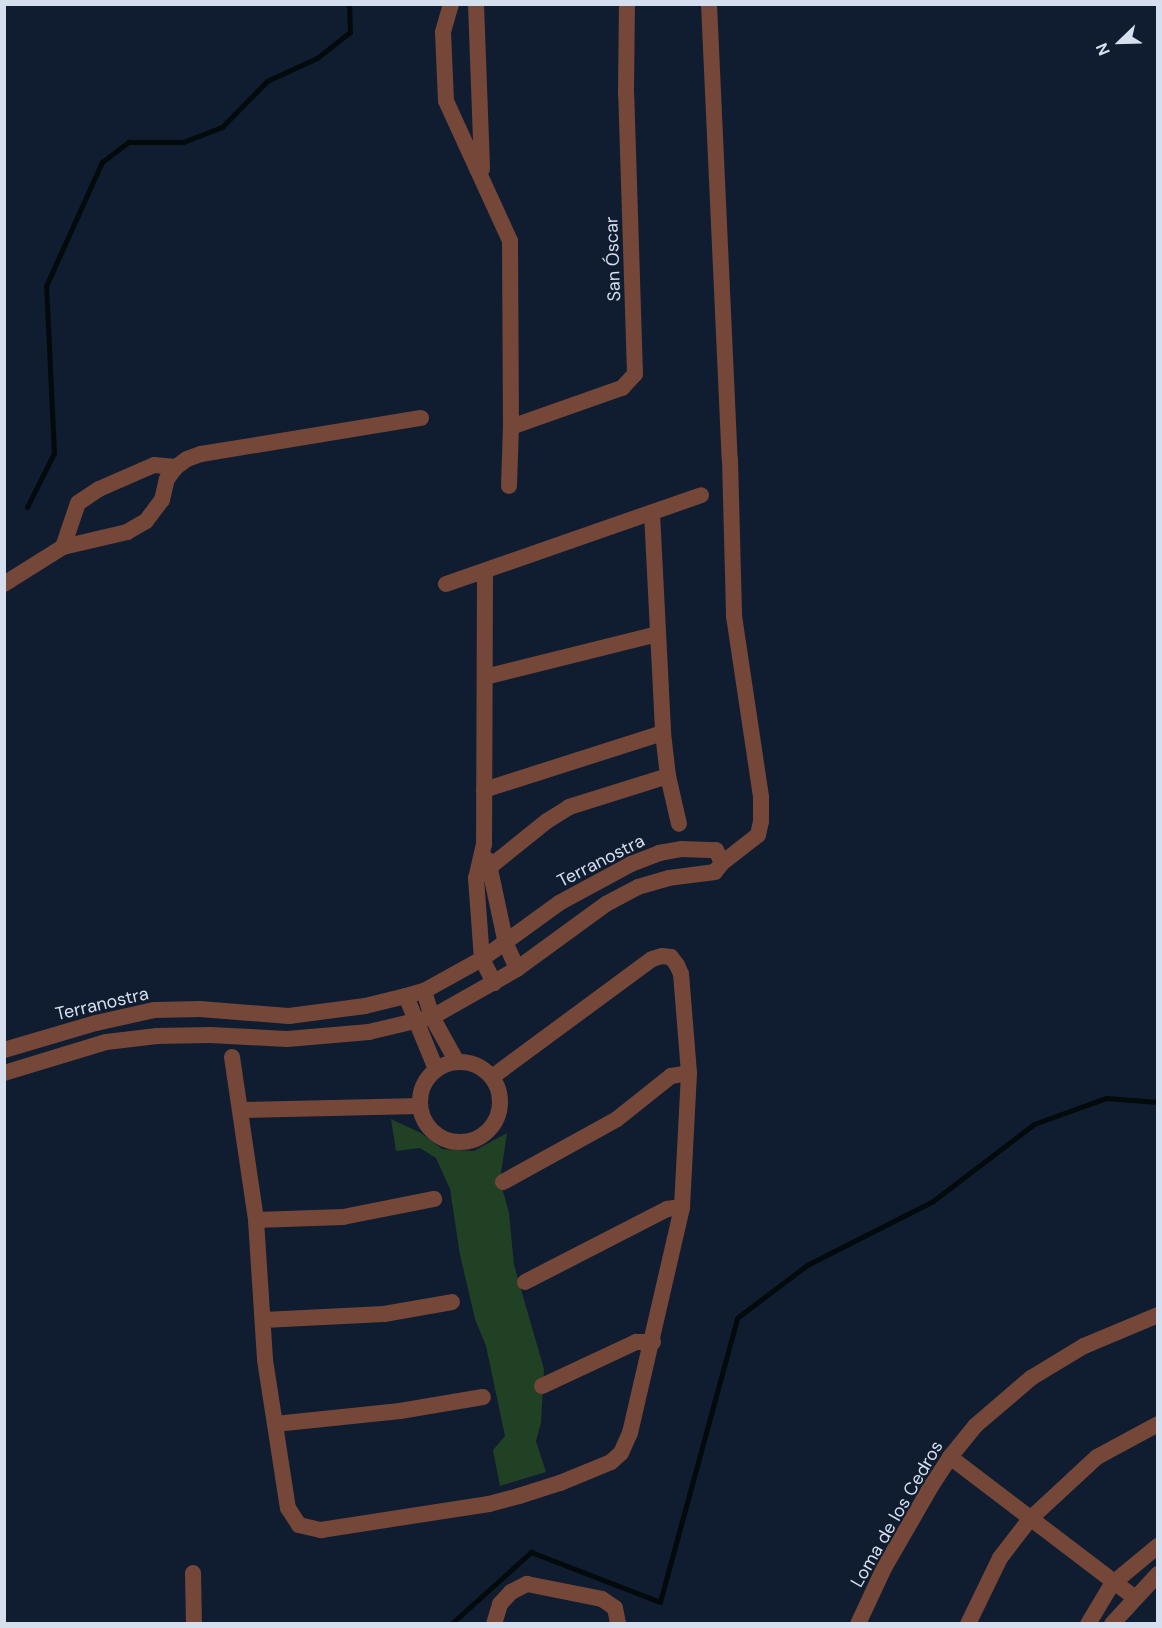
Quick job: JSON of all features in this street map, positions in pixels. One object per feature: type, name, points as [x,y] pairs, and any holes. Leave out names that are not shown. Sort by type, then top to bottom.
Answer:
[{"type":"street","points":[[451,4],[443,33],[446,101],[482,174],[510,241],[509,486]]},
{"type":"street","points":[[476,4],[482,174]]},
{"type":"street","name":"San Óscar","points":[[511,427],[622,388],[635,374],[626,94],[627,4]]},
{"type":"street","points":[[4,1073],[106,1042],[137,1038],[210,1035],[287,1039],[369,1032],[432,1017],[517,969],[589,916],[638,887],[669,878],[715,872],[722,863],[758,835],[761,821],[761,797],[734,616],[730,460],[709,4]]},
{"type":"street","points":[[4,584],[63,547],[127,532],[146,521],[162,500],[167,479],[176,467],[201,454],[421,418]]},
{"type":"street","points":[[63,547],[78,503],[99,489],[154,465],[176,467]]},
{"type":"street","points":[[446,584],[701,495]]},
{"type":"street","points":[[652,513],[656,553],[657,634],[663,733],[668,776],[679,824]]},
{"type":"street","points":[[485,571],[482,959],[494,983]]},
{"type":"street","points":[[485,677],[657,634]]},
{"type":"street","points":[[484,790],[663,733]]},
{"type":"street","points":[[483,873],[547,821],[569,807],[668,776]]},
{"type":"street","name":"Terranostra","points":[[4,1050],[96,1023],[154,1010],[200,1009],[289,1016],[365,1006],[406,996],[424,991],[482,959],[506,944],[558,903],[587,886],[659,853],[681,849],[716,850],[722,863]]},
{"type":"street","points":[[483,873],[506,944],[517,969]]},
{"type":"street","points":[[232,1057],[256,1220],[265,1360],[288,1508],[299,1525],[321,1530],[489,1504],[560,1483],[611,1462],[621,1453],[630,1433],[653,1342],[682,1207],[689,1072],[681,974],[670,957],[662,956],[652,959],[492,1077]]},
{"type":"street","points":[[424,991],[432,1017],[457,1062]]},
{"type":"street","points":[[406,996],[436,1070]]},
{"type":"street","points":[[457,1062],[476,1065],[492,1077],[498,1086],[500,1108],[492,1128],[480,1138],[464,1143],[434,1134],[424,1121],[420,1106],[424,1086],[436,1070],[457,1062]]},
{"type":"street","points":[[503,1182],[617,1119],[671,1076],[689,1072]]},
{"type":"street","points":[[240,1110],[420,1106]]},
{"type":"street","points":[[256,1220],[343,1217],[434,1198]]},
{"type":"street","points":[[525,1282],[668,1209],[682,1207]]},
{"type":"street","points":[[263,1320],[384,1314],[452,1302]]},
{"type":"street","name":"Loma de los Cedros","points":[[858,1623],[884,1568],[950,1457],[975,1426],[1031,1378],[1084,1346],[1158,1315]]},
{"type":"street","points":[[542,1386],[636,1342],[653,1342]]},
{"type":"street","points":[[275,1424],[400,1411],[483,1397]]},
{"type":"street","points":[[968,1623],[1000,1558],[1030,1519],[1097,1457],[1138,1432],[1158,1424]]},
{"type":"street","points":[[950,1457],[1112,1584],[1135,1598]]},
{"type":"street","points":[[1088,1623],[1112,1584],[1158,1546]]},
{"type":"street","points":[[193,1573],[194,1623]]},
{"type":"street","points":[[1112,1623],[1158,1574]]},
{"type":"street","points":[[494,1623],[500,1604],[511,1592],[527,1584],[602,1599],[615,1608],[618,1623]]},
{"type":"green space","points":[[391,1119],[421,1133],[442,1149],[474,1151],[507,1133],[500,1180],[509,1213],[514,1265],[544,1369],[541,1423],[536,1441],[546,1472],[500,1486],[493,1450],[505,1436],[486,1346],[475,1319],[460,1255],[450,1189],[436,1158],[420,1148],[396,1151]]},
{"type":"waterway","points":[[27,507],[54,453],[46,286],[102,162],[129,142],[183,142],[222,127],[267,81],[317,58],[350,32],[349,4]]},
{"type":"waterway","points":[[451,1624],[531,1552],[660,1602],[737,1318],[807,1265],[933,1201],[1034,1124],[1106,1098],[1158,1102]]}]
